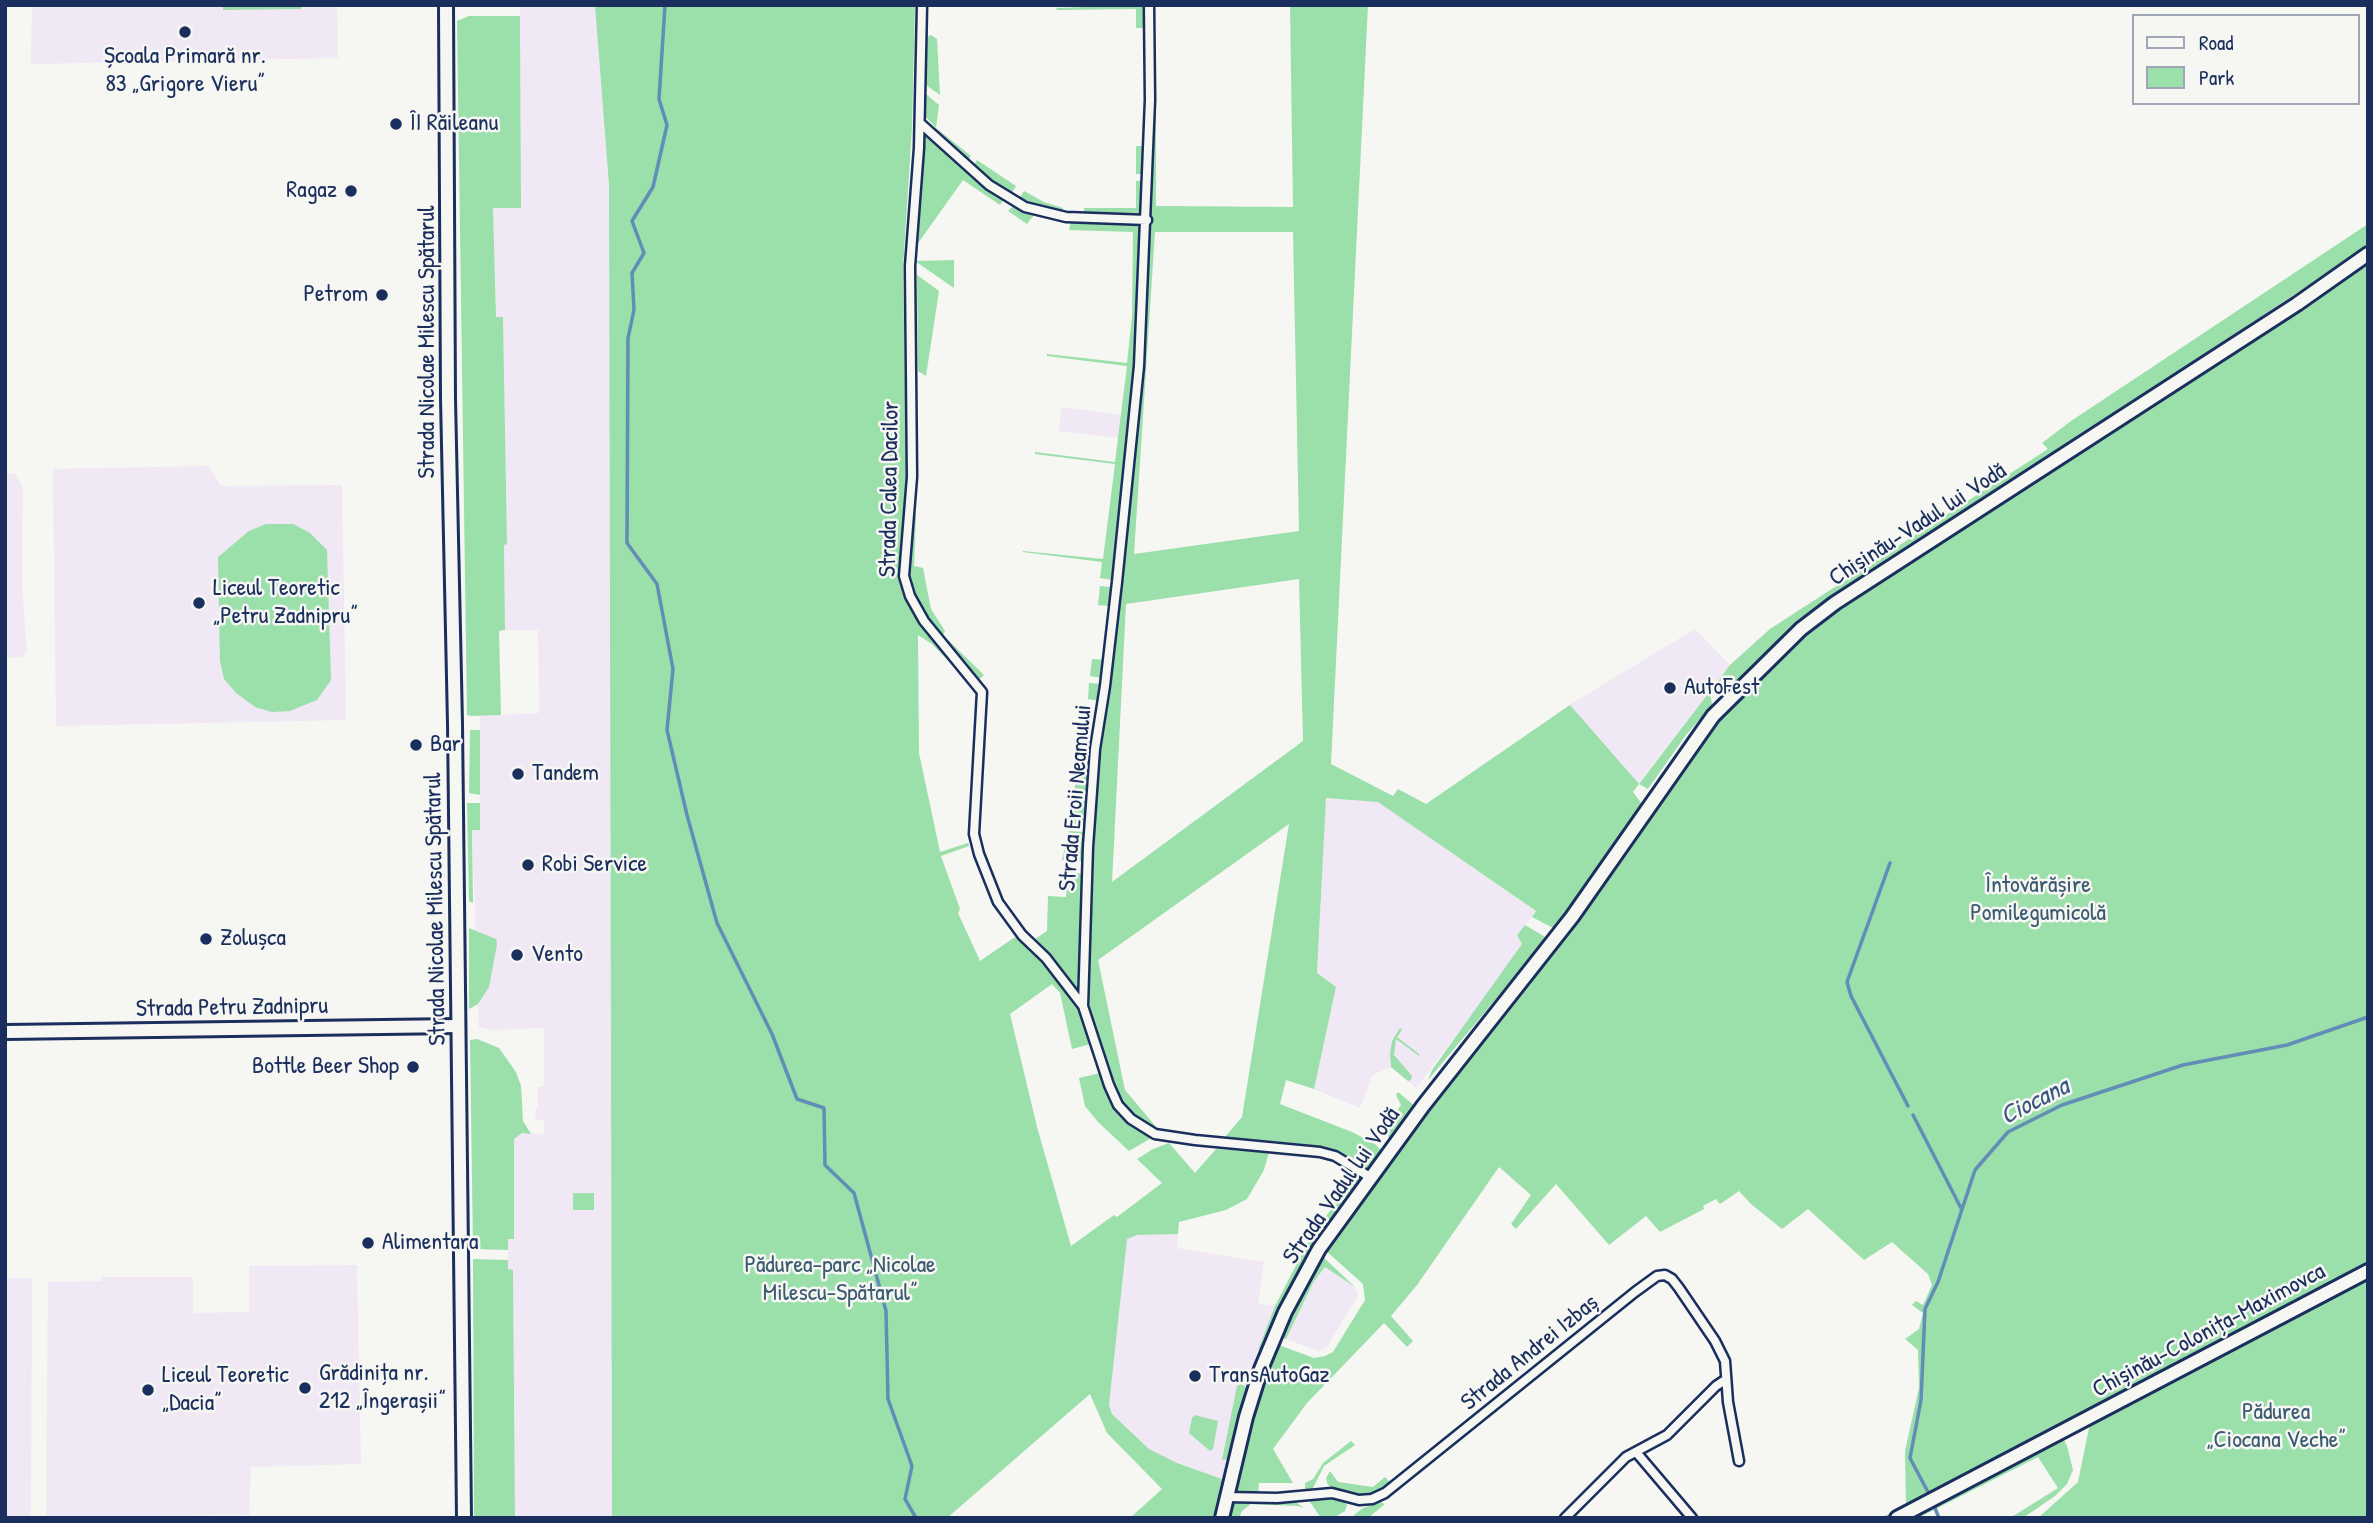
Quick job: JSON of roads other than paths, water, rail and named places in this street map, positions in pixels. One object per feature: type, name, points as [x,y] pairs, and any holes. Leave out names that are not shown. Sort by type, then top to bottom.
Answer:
[{"type":"main road","name":"Strada Nicolae Milescu Spătarul","points":[[446,5],[448,399],[464,1518]]},
{"type":"main road","name":"Chișinău-Vadul lui Vodă","points":[[1572,917],[1713,716],[1801,629],[1871,579],[2297,304],[2368,254]]},
{"type":"main road","name":"Strada Vadul lui Vodă","points":[[1222,1518],[1247,1417],[1274,1335],[1319,1249],[1426,1102],[1572,917]]},
{"type":"main road","name":"Strada Petru Zadnipru","points":[[5,1032],[458,1026]]},
{"type":"main road","name":"Chișinău-Colonița-Maximovca","points":[[1896,1518],[2368,1270]]},
{"type":"street","name":"Strada Calea Dacilor","points":[[922,5],[920,123],[909,266],[912,477],[904,576],[910,596],[924,621],[982,692],[974,834],[998,902],[1022,935],[1046,958],[1083,1006]]},
{"type":"street","name":"Strada Eroii Neamului","points":[[1149,5],[1147,220],[1139,366],[1107,673],[1093,774],[1083,1006],[1118,1105],[1130,1119],[1155,1134],[1320,1152],[1335,1156],[1370,1177]]},
{"type":"street","points":[[920,123],[989,185],[1025,207],[1040,213],[1066,217],[1147,220]]},
{"type":"street","name":"Strada Andrei Izbaș","points":[[1226,1497],[1278,1498],[1332,1493],[1359,1500],[1372,1499],[1385,1493],[1657,1276],[1665,1275],[1672,1279],[1715,1341],[1725,1361],[1725,1380],[1739,1461]]},
{"type":"street","points":[[1565,1518],[1619,1464],[1667,1435],[1725,1380]]},
{"type":"street","points":[[1636,1452],[1692,1518]]},
{"type":"waterway","points":[[665,5],[659,99],[667,125],[653,187],[632,221],[644,253],[632,273],[634,310],[628,338],[627,543],[657,584],[673,669],[667,730],[717,923],[772,1034],[797,1099],[824,1108],[825,1165],[854,1193],[886,1311],[888,1399],[912,1466],[905,1499],[916,1518]]},
{"type":"waterway","points":[[1890,863],[1847,982],[1851,996],[1908,1106]]},
{"type":"waterway","name":"Ciocana","points":[[1929,1494],[1910,1458],[1921,1400],[1925,1309],[1938,1282],[1975,1170],[2008,1132],[2062,1105],[2183,1065],[2287,1045],[2368,1017]]},
{"type":"waterway","points":[[1913,1115],[1962,1210]]},
{"type":"waterway","name":"Ciocana","points":[[1935,1508],[1939,1518]]},
{"type":"place","name":"Școala Primară nr. 83 „Grigore Vieru”","points":[[185,32]]},
{"type":"place","name":"ÎI Răileanu","points":[[396,124]]},
{"type":"place","name":"Ragaz","points":[[351,191]]},
{"type":"place","name":"Petrom","points":[[382,295]]},
{"type":"place","name":"Liceul Teoretic „Petru Zadnipru”","points":[[199,603]]},
{"type":"place","name":"AutoFest","points":[[1670,688]]},
{"type":"place","name":"Bar","points":[[416,745]]},
{"type":"place","name":"Tandem","points":[[518,774]]},
{"type":"place","name":"Robi Service","points":[[528,865]]},
{"type":"place","name":"Zolușca","points":[[206,939]]},
{"type":"place","name":"Vento","points":[[517,955]]},
{"type":"place","name":"Bottle Beer Shop","points":[[413,1067]]},
{"type":"place","name":"Alimentara","points":[[368,1243]]},
{"type":"place","name":"TransAutoGaz","points":[[1195,1376]]},
{"type":"place","name":"Grădinița nr. 212 „Îngerașii”","points":[[305,1388]]},
{"type":"place","name":"Liceul Teoretic „Dacia”","points":[[148,1390]]},
{"type":"park label","name":"Întovărășire Pomilegumicolă","points":[[2038,900]]},
{"type":"park label","name":"Pădurea-parc „Nicolae Milescu-Spătarul”","points":[[840,1280]]},
{"type":"park label","name":"Pădurea „Ciocana Veche”","points":[[2276,1427]]}]
